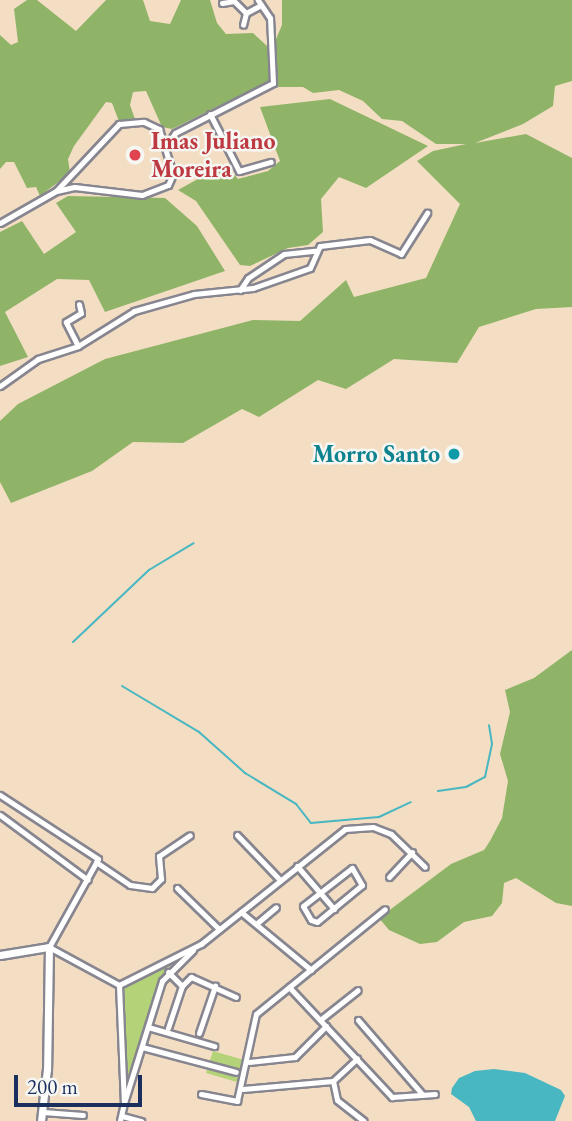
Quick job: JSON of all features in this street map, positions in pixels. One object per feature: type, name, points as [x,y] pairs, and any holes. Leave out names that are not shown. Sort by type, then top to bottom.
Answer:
[{"type":"street","points":[[222,2],[234,1],[246,13]]},
{"type":"street","points":[[164,147],[175,133],[273,83],[270,18],[260,2],[246,13],[243,25]]},
{"type":"street","points":[[210,114],[239,171],[271,162]]},
{"type":"street","points":[[0,223],[56,191],[119,124],[144,122],[175,133]]},
{"type":"street","points":[[56,191],[74,187],[142,195],[169,186],[173,174],[159,129]]},
{"type":"street","points":[[240,290],[248,278],[284,254],[314,251],[320,246],[370,240],[401,254],[427,213]]},
{"type":"street","points":[[0,386],[38,359],[78,346],[141,308],[194,294],[240,290],[310,268],[314,251]]},
{"type":"street","points":[[78,346],[66,322],[81,313],[79,304]]},
{"type":"street","points":[[0,795],[130,885],[152,888],[161,879],[159,856],[169,845],[190,835]]},
{"type":"street","points":[[0,815],[88,880]]},
{"type":"street","points":[[141,1121],[121,1119],[148,1027],[168,972],[337,833],[354,827],[380,829],[412,852],[425,867]]},
{"type":"street","points":[[237,835],[281,880]]},
{"type":"street","points":[[389,877],[412,852]]},
{"type":"street","points":[[83,1115],[42,1117],[49,947],[97,860]]},
{"type":"street","points":[[297,866],[334,909]]},
{"type":"street","points":[[350,868],[362,881],[317,922],[303,909],[319,891],[350,868]]},
{"type":"street","points":[[177,888],[219,929]]},
{"type":"street","points":[[256,924],[276,907]]},
{"type":"street","points":[[201,1094],[234,1102],[243,1089],[249,1062],[253,1018],[385,909]]},
{"type":"street","points":[[241,912],[311,970]]},
{"type":"street","points":[[119,985],[201,944]]},
{"type":"street","points":[[0,955],[49,947],[119,985]]},
{"type":"street","points":[[168,972],[181,986]]},
{"type":"street","points":[[168,1028],[181,986],[194,976],[236,997]]},
{"type":"street","points":[[119,985],[124,1103]]},
{"type":"street","points":[[199,1033],[215,986]]},
{"type":"street","points":[[289,987],[394,1098],[435,1094]]},
{"type":"street","points":[[320,1020],[358,990]]},
{"type":"street","points":[[358,1020],[423,1095]]},
{"type":"street","points":[[249,1062],[295,1056],[326,1026]]},
{"type":"street","points":[[148,1027],[214,1046]]},
{"type":"street","points":[[142,1047],[236,1072]]},
{"type":"street","points":[[243,1089],[333,1081],[357,1059]]},
{"type":"street","points":[[333,1081],[337,1100],[364,1121]]},
{"type":"green space","points":[[27,0],[37,0],[76,31],[106,0],[143,0],[150,21],[170,24],[181,0],[210,0],[217,23],[226,34],[253,33],[267,46],[273,46],[282,25],[282,0],[572,0],[572,81],[555,86],[553,106],[523,124],[475,143],[526,134],[572,158],[572,307],[536,309],[479,327],[457,363],[394,359],[346,389],[318,380],[259,417],[242,409],[183,443],[133,442],[92,471],[11,503],[0,482],[0,421],[18,404],[105,359],[253,320],[300,321],[346,280],[354,297],[426,278],[460,204],[417,161],[433,151],[466,144],[436,144],[402,121],[382,119],[363,101],[339,90],[313,93],[303,87],[275,87],[255,95],[251,90],[172,129],[162,127],[146,91],[133,92],[130,105],[136,122],[120,124],[112,103],[106,102],[74,146],[68,159],[70,173],[40,196],[36,187],[27,188],[14,162],[6,162],[0,169],[0,35],[11,45],[18,42],[14,9]]},
{"type":"green space","points":[[330,99],[428,146],[366,188],[339,177],[321,199],[323,232],[308,245],[288,248],[250,266],[240,265],[196,201],[178,190],[225,164],[238,179],[268,171],[280,161],[260,107]]},
{"type":"green space","points":[[68,196],[165,198],[197,226],[225,271],[105,312],[89,280],[57,279],[5,312],[28,357],[0,366],[0,232],[22,221],[44,254],[76,232],[56,203]]},
{"type":"green space","points":[[572,650],[572,906],[556,903],[516,878],[504,883],[502,903],[492,916],[464,922],[437,942],[420,944],[389,930],[379,918],[451,864],[484,850],[490,841],[502,818],[508,781],[500,754],[510,712],[505,690],[534,678]]},
{"type":"green space","points":[[172,960],[159,985],[128,1085],[124,986]]},
{"type":"green space","points":[[213,1051],[244,1060],[237,1082],[206,1073]]},
{"type":"water","points":[[494,1069],[525,1073],[561,1090],[565,1096],[555,1121],[476,1121],[469,1107],[451,1094],[452,1088],[459,1078],[475,1071]]},
{"type":"waterway","points":[[73,642],[149,570],[194,543]]},
{"type":"waterway","points":[[122,686],[199,732],[245,773],[296,804],[311,823],[379,817],[411,802]]},
{"type":"waterway","points":[[438,791],[466,787],[485,777],[492,744],[489,725]]},
{"type":"place","name":"Imas Juliano Moreira","points":[[135,155]]},
{"type":"place","name":"Morro Santo","points":[[454,454]]}]
